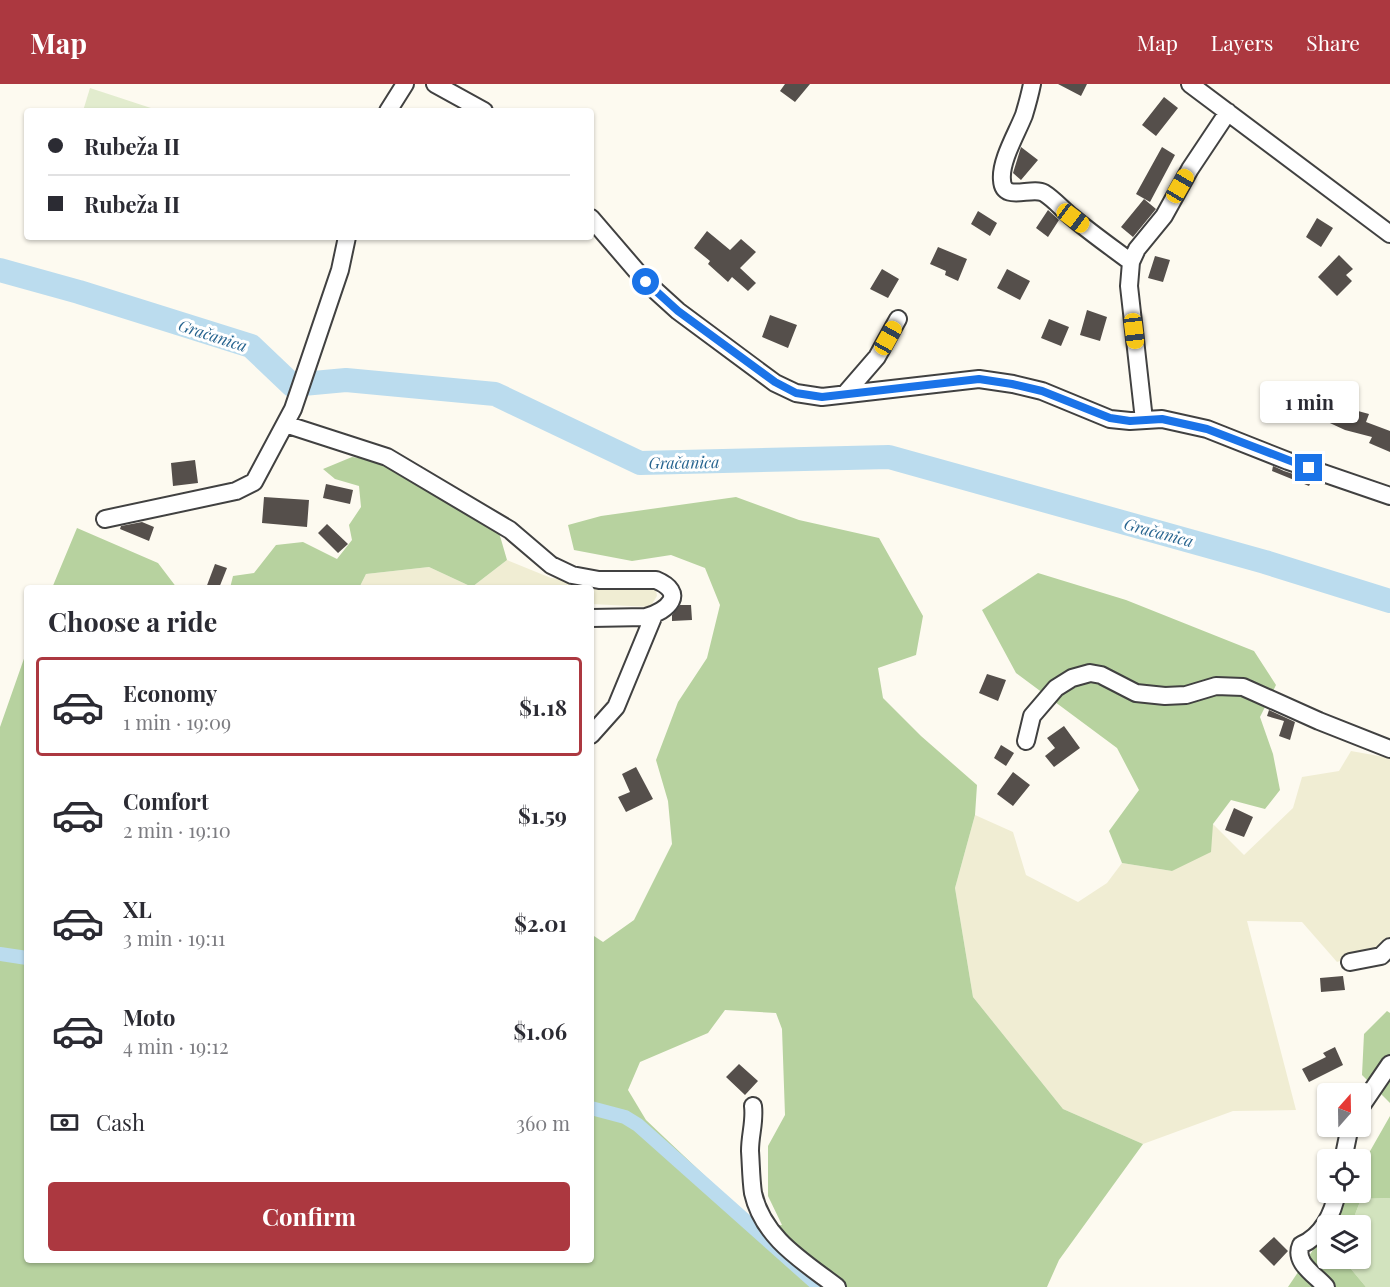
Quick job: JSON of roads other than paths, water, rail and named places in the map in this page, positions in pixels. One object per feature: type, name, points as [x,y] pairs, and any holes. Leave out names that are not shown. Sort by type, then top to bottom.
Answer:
[{"type":"street","points":[[390,108],[405,84]]},
{"type":"street","points":[[435,84],[479,108]]},
{"type":"street","points":[[1032,84],[1024,114],[1004,164],[1001,178],[1003,187],[1016,193],[1036,191],[1044,193],[1131,262]]},
{"type":"street","points":[[1190,84],[1390,234]]},
{"type":"street","points":[[1144,420],[1129,286],[1131,262],[1137,249],[1164,216],[1190,169],[1228,112]]},
{"type":"street","points":[[594,221],[646,282],[678,311],[775,382],[796,393],[822,397],[979,379],[1012,384],[1042,391],[1110,418],[1162,419],[1207,429],[1288,461],[1390,496]]},
{"type":"street","points":[[105,519],[236,491],[254,482],[289,417],[340,270],[346,240]]},
{"type":"street","points":[[845,394],[877,357],[898,319]]},
{"type":"street","points":[[289,417],[387,458],[510,530],[551,565],[572,576],[599,580],[656,580],[664,584],[671,592],[672,597],[664,611],[654,615],[594,618]]},
{"type":"street","points":[[594,732],[616,707],[654,615]]},
{"type":"street","points":[[1026,741],[1032,716],[1056,688],[1072,678],[1090,673],[1101,675],[1136,693],[1165,696],[1186,694],[1216,686],[1243,687],[1390,749]]},
{"type":"street","points":[[1350,962],[1381,956],[1390,947]]},
{"type":"street","points":[[1371,1092],[1390,1064]]},
{"type":"street","points":[[753,1106],[755,1119],[750,1134],[752,1182],[761,1215],[776,1239],[837,1287]]},
{"type":"street","points":[[1326,1287],[1300,1262],[1298,1253],[1301,1245],[1311,1240],[1324,1225],[1335,1203]]},
{"type":"waterway","name":"Gračanica","points":[[0,270],[79,292],[251,346],[292,385],[346,380],[495,394],[640,463],[889,457],[1265,562],[1390,601]]},
{"type":"waterway","points":[[0,954],[24,958]]},
{"type":"waterway","points":[[594,1109],[625,1117],[638,1125],[820,1287]]}]
